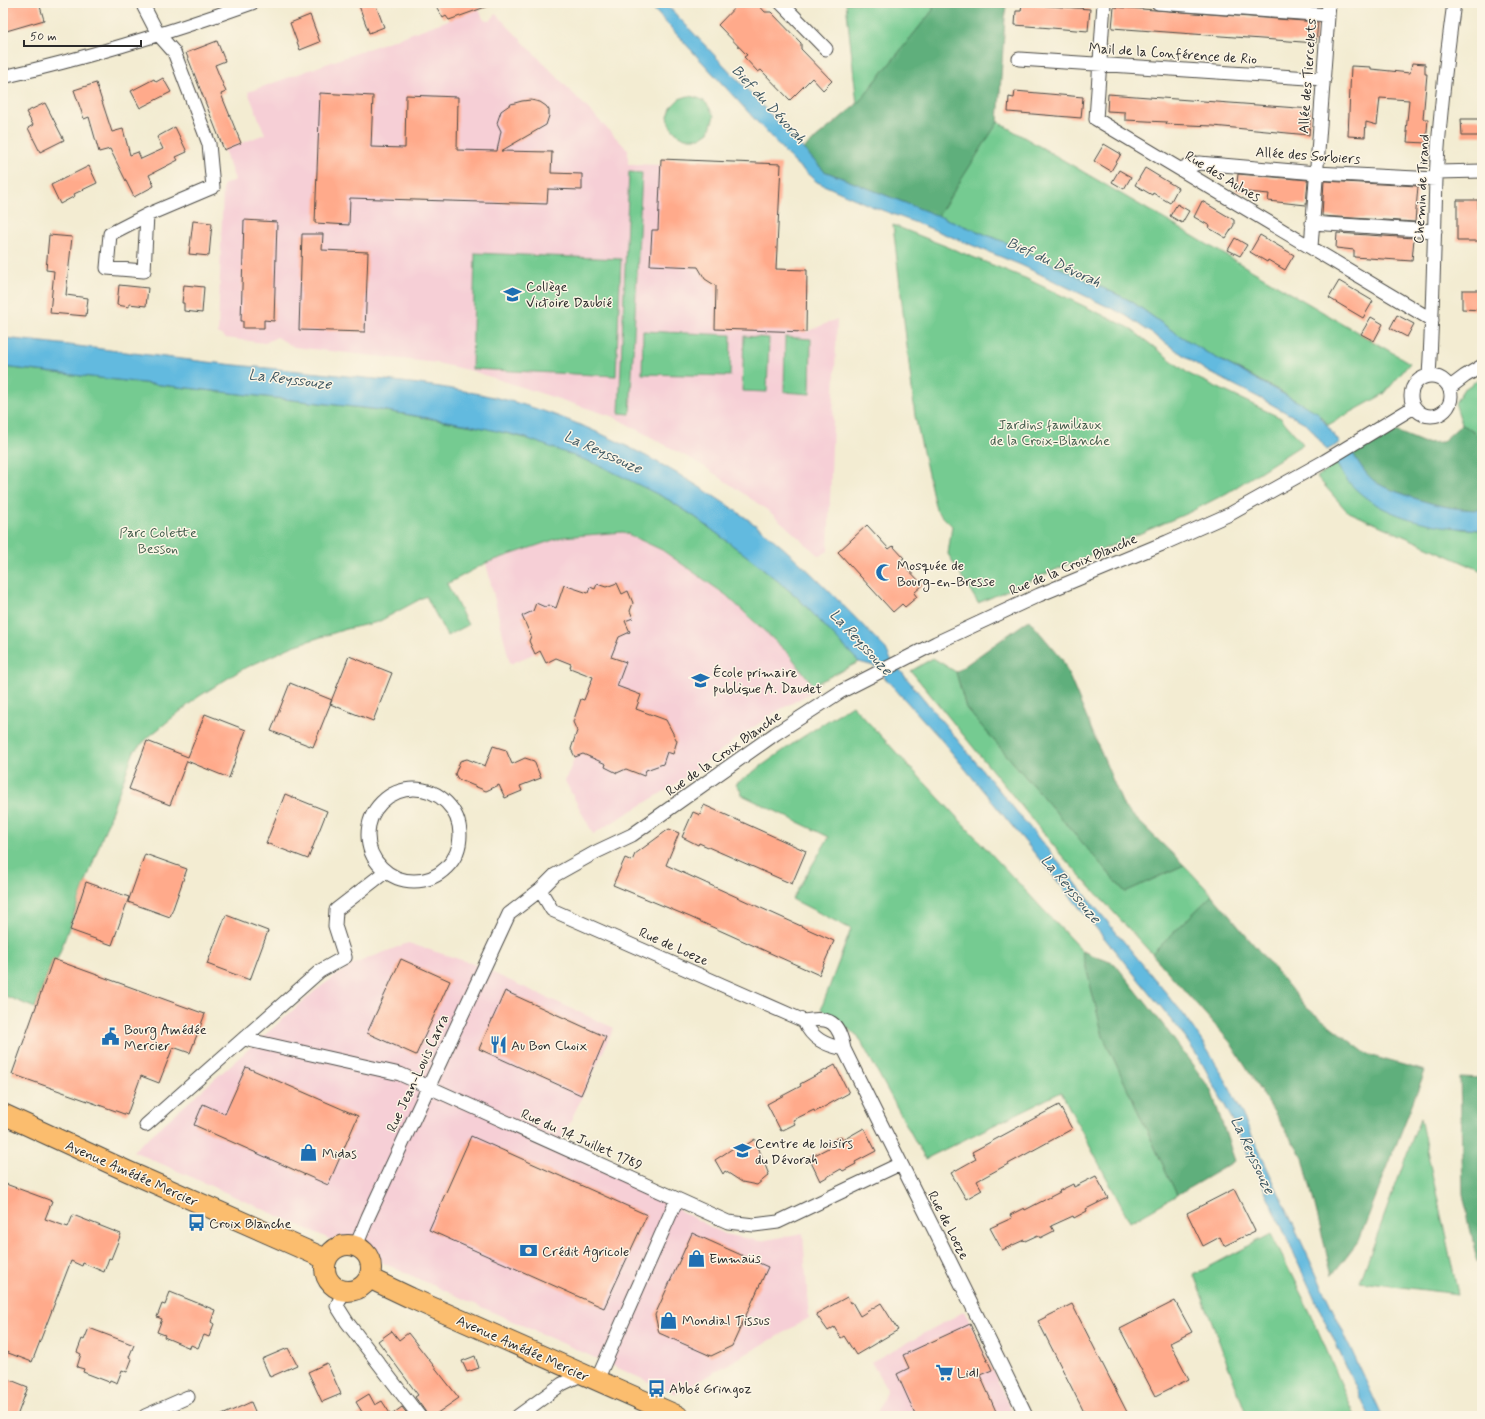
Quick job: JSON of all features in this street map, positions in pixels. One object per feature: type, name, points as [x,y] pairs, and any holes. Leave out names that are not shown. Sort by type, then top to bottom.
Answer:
[{"type":"main road","name":"Avenue Amédée Mercier","points":[[3,1114],[127,1171],[326,1259]]},
{"type":"main road","points":[[349,1244],[356,1246],[363,1250],[371,1263],[369,1278],[364,1284],[352,1290],[338,1288],[328,1279],[326,1273],[326,1259],[330,1253],[342,1245],[349,1244]]},
{"type":"main road","name":"Avenue Amédée Mercier","points":[[369,1278],[678,1416]]},
{"type":"street","points":[[145,3],[144,7],[158,34],[174,52],[209,144],[213,187],[147,216],[110,234],[107,268],[144,271],[147,216]]},
{"type":"street","points":[[3,77],[46,67],[158,34],[252,3]]},
{"type":"street","points":[[781,3],[826,49]]},
{"type":"street","name":"Rue des Aulnes","points":[[1104,3],[1096,119],[1432,320]]},
{"type":"street","points":[[1158,3],[1328,9]]},
{"type":"street","name":"Chemin de Tirand","points":[[1429,376],[1436,176],[1447,52],[1454,3]]},
{"type":"street","name":"Allée des Tiercelets","points":[[1311,247],[1328,9]]},
{"type":"street","name":"Mail de la Conférence de Rio","points":[[1019,59],[1324,79]]},
{"type":"street","name":"Allée des Sorbiers","points":[[1180,169],[1199,163],[1316,173],[1436,176],[1482,171]]},
{"type":"street","points":[[1312,222],[1435,231]]},
{"type":"street","points":[[1449,388],[1482,366]]},
{"type":"street","points":[[1429,376],[1439,378],[1449,388],[1450,402],[1446,408],[1437,415],[1430,416],[1423,414],[1414,407],[1411,400],[1413,387],[1417,382],[1429,376]]},
{"type":"street","name":"Rue de la Croix Blanche","points":[[509,914],[540,890],[554,875],[596,852],[632,835],[699,790],[775,734],[840,692],[936,643],[1039,595],[1230,514],[1325,461],[1414,407]]},
{"type":"street","points":[[407,789],[422,790],[435,794],[447,802],[455,813],[460,827],[460,841],[456,854],[449,866],[432,878],[411,882],[397,878],[385,872],[375,861],[369,846],[368,831],[371,816],[380,804],[392,794],[407,789]]},
{"type":"street","points":[[146,1125],[320,971],[345,957],[335,926],[336,910],[385,872]]},
{"type":"street","name":"Rue de Loeze","points":[[540,890],[552,910],[804,1021],[818,1018],[837,1027],[842,1036],[844,1049],[900,1164],[978,1316],[1026,1416]]},
{"type":"street","name":"Rue Jean-Louis Carra","points":[[356,1246],[368,1217],[509,914]]},
{"type":"street","points":[[804,1021],[814,1036],[820,1041],[831,1046],[844,1049]]},
{"type":"street","name":"Rue du 14 Juillet 1789","points":[[244,1039],[400,1074],[728,1222],[754,1225],[778,1222],[900,1164]]},
{"type":"street","points":[[518,1416],[562,1384],[590,1377],[677,1199]]},
{"type":"street","points":[[344,1290],[336,1306],[419,1416]]},
{"type":"street","points":[[145,1416],[188,1397]]},
{"type":"shaded area","name":"Collège Victoire Daubié","points":[[479,9],[483,19],[490,21],[496,14],[628,150],[628,164],[661,165],[661,159],[781,164],[776,269],[807,270],[806,332],[837,319],[828,551],[819,556],[770,512],[702,465],[614,417],[472,371],[437,363],[294,347],[277,337],[265,343],[226,338],[218,333],[223,185],[235,180],[224,150],[265,134],[248,92]]},
{"type":"shaded area","name":"École primaire publique A. Daudet","points":[[623,532],[662,550],[726,595],[789,654],[816,690],[774,713],[673,786],[593,834],[565,781],[575,757],[571,749],[577,731],[573,722],[581,699],[584,700],[597,665],[587,675],[570,668],[572,662],[565,660],[564,662],[556,658],[546,663],[540,651],[510,664],[486,563],[562,537]]},
{"type":"shaded area","points":[[408,943],[471,963],[614,1028],[559,1146],[724,1234],[760,1241],[803,1233],[809,1318],[676,1394],[133,1151],[316,990],[351,965]]},
{"type":"shaded area","name":"Lidl","points":[[965,1311],[1014,1416],[876,1416],[887,1389],[871,1362]]},
{"type":"green space","points":[[846,3],[933,3],[933,10],[857,104]]},
{"type":"green space","points":[[933,3],[1006,3],[998,122],[938,216],[824,171],[803,149],[857,104],[933,10]]},
{"type":"green space","points":[[688,96],[698,98],[704,102],[714,116],[709,132],[700,138],[685,138],[676,133],[670,126],[668,116],[672,106],[679,99]]},
{"type":"green space","points":[[998,122],[1410,363],[1384,394],[1328,425],[1322,417],[1278,390],[1209,354],[1174,332],[1131,301],[1002,241],[938,216]]},
{"type":"green space","points":[[629,172],[642,173],[630,414],[619,413]]},
{"type":"green space","name":"Jardins familiaux de la Croix-Blanche","points":[[893,225],[1025,278],[1128,327],[1189,374],[1281,418],[1303,444],[1227,493],[1190,512],[978,603],[948,554],[952,526],[936,510],[915,416]]},
{"type":"green space","points":[[475,253],[621,259],[616,376],[472,369]]},
{"type":"green space","points":[[643,331],[731,335],[730,376],[642,374]]},
{"type":"green space","points":[[744,336],[769,338],[767,392],[742,391]]},
{"type":"green space","points":[[785,337],[811,339],[810,394],[784,392]]},
{"type":"green space","name":"Parc Colette Besson","points":[[3,367],[380,410],[490,429],[540,442],[630,479],[669,500],[695,517],[760,566],[797,597],[859,662],[813,685],[789,654],[726,595],[662,550],[623,532],[562,537],[486,563],[447,584],[468,625],[447,636],[426,596],[378,622],[346,629],[293,646],[241,670],[198,697],[151,735],[134,751],[57,960],[53,959],[35,1008],[3,995],[3,853],[5,823],[3,775]]},
{"type":"green space","points":[[1482,377],[1482,438],[1462,424],[1455,403],[1463,390]]},
{"type":"green space","points":[[1462,424],[1482,438],[1482,510],[1452,508],[1413,498],[1383,486],[1369,477],[1352,452],[1393,430],[1425,443],[1442,442]]},
{"type":"green space","points":[[1336,463],[1345,477],[1462,529],[1482,530],[1482,571],[1347,511],[1317,477]]},
{"type":"green space","points":[[1029,620],[1062,659],[1124,807],[1184,865],[1125,892],[966,708],[956,672]]},
{"type":"green space","points":[[933,658],[956,672],[966,708],[1125,892],[1184,865],[1212,895],[1152,954],[1062,856],[911,671]]},
{"type":"green space","points":[[852,705],[1082,951],[1103,1036],[1177,1195],[1130,1222],[1061,1092],[925,1159],[858,1036],[821,1009],[851,929],[792,899],[829,837],[740,794],[742,792],[736,784],[801,738]]},
{"type":"green space","points":[[1212,895],[1307,1008],[1368,1055],[1425,1071],[1359,1240],[1332,1275],[1303,1158],[1230,1042],[1152,954]]},
{"type":"green space","points":[[1082,951],[1115,964],[1161,1022],[1211,1090],[1235,1161],[1177,1195],[1103,1036]]},
{"type":"green space","points":[[1460,1077],[1482,1078],[1482,1264],[1477,1261],[1463,1194]]},
{"type":"green space","points":[[1420,1118],[1458,1294],[1360,1282]]},
{"type":"green space","points":[[1271,1234],[1310,1312],[1355,1416],[1247,1416],[1194,1275]]},
{"type":"water","points":[[648,3],[665,3],[824,171],[1002,241],[1131,301],[1174,332],[1209,354],[1317,412],[1340,443],[1327,450],[1305,423],[1205,370],[1125,315],[1021,265],[871,206],[817,182],[795,163]]},
{"type":"water","name":"La Reyssouze","points":[[3,338],[206,362],[403,382],[496,397],[573,422],[630,448],[684,478],[757,526],[814,576],[886,649],[890,658],[1188,1020],[1213,1058],[1230,1088],[1382,1416],[1369,1416],[1231,1117],[1202,1063],[1180,1030],[939,737],[874,666],[859,662],[797,597],[760,566],[695,517],[669,500],[601,466],[523,437],[470,425],[380,410],[3,367]]},
{"type":"water","points":[[1352,452],[1369,477],[1383,486],[1413,498],[1452,508],[1482,510],[1482,530],[1441,526],[1399,515],[1380,507],[1363,495],[1348,481],[1336,463]]},
{"type":"building","points":[[3,3],[39,3],[44,20],[3,32]]},
{"type":"building","points":[[358,3],[375,3],[384,27],[369,33]]},
{"type":"building","points":[[434,3],[491,3],[491,5],[449,20],[446,16],[443,18]]},
{"type":"building","points":[[739,3],[757,3],[765,12],[771,12],[801,43],[801,49],[832,81],[823,90],[812,78],[790,100],[761,70],[758,72],[744,57],[747,55],[718,25]]},
{"type":"building","points":[[1022,4],[1090,9],[1088,31],[1015,25],[1016,11],[1021,11]]},
{"type":"building","points":[[1114,7],[1318,22],[1316,43],[1112,28]]},
{"type":"building","points":[[310,15],[320,42],[300,50],[290,23]]},
{"type":"building","points":[[217,41],[225,61],[215,65],[226,92],[221,94],[241,143],[224,150],[186,53]]},
{"type":"building","points":[[1412,63],[1425,64],[1425,74],[1427,74],[1423,119],[1428,119],[1426,143],[1407,142],[1408,132],[1406,132],[1409,100],[1380,98],[1377,125],[1366,122],[1365,137],[1348,136],[1351,66],[1371,67],[1371,69],[1410,73]]},
{"type":"building","points":[[163,78],[171,92],[140,108],[131,91],[154,79],[156,82]]},
{"type":"building","points":[[96,83],[112,132],[123,129],[130,155],[138,152],[141,159],[163,149],[157,137],[175,127],[187,152],[176,157],[178,160],[149,175],[154,186],[134,197],[110,149],[99,152],[89,117],[84,119],[74,90]]},
{"type":"building","points":[[1015,91],[1083,97],[1081,118],[1008,112],[1009,97],[1014,98]]},
{"type":"building","points":[[320,93],[373,96],[371,147],[405,148],[406,95],[458,97],[457,150],[497,151],[501,131],[497,123],[501,111],[511,104],[522,101],[531,100],[540,102],[549,110],[546,125],[501,151],[552,152],[551,173],[582,174],[582,190],[548,189],[547,204],[350,198],[349,225],[315,223]]},
{"type":"building","points":[[1108,94],[1311,109],[1309,135],[1213,126],[1166,124],[1167,122],[1125,120],[1125,112],[1107,111]]},
{"type":"building","points":[[45,103],[64,140],[40,152],[28,128],[33,125],[26,112]]},
{"type":"building","points":[[1461,119],[1482,119],[1482,136],[1462,136]]},
{"type":"building","points":[[1104,144],[1121,154],[1111,171],[1094,161]]},
{"type":"building","points":[[661,159],[781,164],[776,269],[807,270],[806,332],[715,329],[716,286],[705,279],[698,267],[650,265],[652,230],[658,230]]},
{"type":"building","points":[[89,166],[97,183],[74,194],[75,196],[60,204],[51,185]]},
{"type":"building","points":[[1145,168],[1178,188],[1170,203],[1135,185]]},
{"type":"building","points":[[1119,170],[1131,177],[1124,189],[1112,182]]},
{"type":"building","points":[[1238,174],[1308,180],[1306,205],[1268,201],[1269,194],[1236,191]]},
{"type":"building","points":[[1324,181],[1418,186],[1415,222],[1322,216]]},
{"type":"building","points":[[1457,200],[1478,200],[1479,241],[1457,241]]},
{"type":"building","points":[[1202,201],[1234,220],[1234,225],[1226,238],[1209,228],[1210,226],[1194,217]]},
{"type":"building","points":[[1177,204],[1189,211],[1182,223],[1170,216]]},
{"type":"building","points":[[244,220],[277,222],[274,321],[264,320],[264,328],[243,328],[243,321],[241,321]]},
{"type":"building","points":[[193,221],[212,223],[209,256],[189,254]]},
{"type":"building","points":[[1337,233],[1414,238],[1412,261],[1354,257],[1354,250],[1336,248]]},
{"type":"building","points":[[302,234],[323,234],[322,250],[368,252],[365,332],[299,330]]},
{"type":"building","points":[[49,235],[72,237],[66,295],[88,298],[86,316],[50,313],[54,271],[46,270]]},
{"type":"building","points":[[1260,235],[1294,255],[1285,270],[1250,252]]},
{"type":"building","points":[[1235,238],[1247,245],[1240,256],[1228,250]]},
{"type":"building","points":[[1339,281],[1373,301],[1363,318],[1329,298]]},
{"type":"building","points":[[119,285],[148,288],[146,306],[129,304],[129,307],[117,305]]},
{"type":"building","points":[[184,285],[204,287],[202,313],[184,311],[184,303],[182,303]]},
{"type":"building","points":[[1462,290],[1482,290],[1482,310],[1462,309]]},
{"type":"building","points":[[1397,315],[1414,324],[1407,337],[1390,328]]},
{"type":"building","points":[[1371,317],[1383,324],[1374,341],[1361,334]]},
{"type":"building","name":"Mosquée de Bourg-en-Bresse","points":[[867,525],[889,549],[893,546],[904,558],[900,561],[923,585],[914,593],[917,597],[905,607],[902,604],[893,612],[838,552]]},
{"type":"building","points":[[617,583],[622,594],[628,591],[633,603],[630,611],[633,618],[625,621],[630,632],[619,637],[611,657],[626,662],[617,686],[641,695],[636,709],[666,720],[677,741],[673,754],[667,752],[663,764],[646,770],[644,776],[626,769],[617,773],[605,767],[606,764],[583,754],[575,757],[571,749],[577,731],[573,722],[581,699],[584,700],[593,677],[570,668],[571,664],[556,658],[546,663],[540,651],[535,654],[529,641],[531,636],[522,616],[533,611],[536,603],[545,607],[549,605],[556,608],[564,585],[588,593],[590,587],[595,589],[597,584],[606,587]]},
{"type":"building","points":[[349,656],[392,673],[373,721],[330,704]]},
{"type":"building","points":[[290,683],[332,700],[313,747],[271,731]]},
{"type":"building","points":[[205,714],[246,730],[229,778],[187,761],[170,805],[129,789],[147,741],[188,757]]},
{"type":"building","points":[[493,746],[506,750],[512,764],[525,758],[534,761],[541,778],[520,786],[522,791],[505,798],[499,785],[486,791],[458,779],[455,774],[460,761],[467,759],[485,766]]},
{"type":"building","points":[[285,794],[327,811],[308,859],[266,843]]},
{"type":"building","points":[[704,805],[806,851],[792,884],[682,837],[693,812],[700,815]]},
{"type":"building","points":[[669,829],[679,833],[666,865],[834,941],[819,975],[690,917],[613,885],[625,858],[632,861],[635,854]]},
{"type":"building","points":[[145,854],[187,869],[170,917],[128,902]]},
{"type":"building","points":[[86,882],[129,897],[112,945],[70,930]]},
{"type":"building","points":[[226,915],[268,931],[250,980],[207,964]]},
{"type":"building","name":"Bourg Amédée Mercier","points":[[53,959],[205,1014],[190,1053],[173,1047],[159,1083],[141,1076],[127,1115],[12,1074]]},
{"type":"building","points":[[401,959],[450,981],[416,1055],[367,1033]]},
{"type":"building","points":[[505,991],[606,1037],[581,1095],[479,1049]]},
{"type":"building","points":[[835,1065],[849,1093],[815,1112],[814,1110],[793,1120],[795,1124],[781,1131],[767,1104],[801,1086],[800,1084]]},
{"type":"building","points":[[246,1067],[358,1116],[328,1185],[194,1125],[203,1104],[225,1114]]},
{"type":"building","points":[[1059,1105],[1072,1129],[977,1181],[982,1190],[966,1199],[951,1173],[976,1159],[972,1152]]},
{"type":"building","points":[[864,1128],[876,1151],[855,1162],[856,1164],[843,1171],[841,1169],[820,1181],[809,1158],[830,1147],[828,1143],[841,1136],[843,1140]]},
{"type":"building","points":[[471,1136],[647,1215],[604,1308],[429,1230]]},
{"type":"building","points":[[755,1139],[769,1175],[757,1185],[742,1182],[725,1171],[723,1174],[715,1160],[738,1145],[740,1149]]},
{"type":"building","points":[[1096,1176],[1108,1198],[1086,1209],[1087,1211],[1074,1218],[1073,1216],[1051,1226],[1054,1231],[1040,1238],[1038,1235],[1002,1250],[990,1228],[1012,1218],[1010,1215],[1024,1208],[1025,1210],[1073,1184],[1074,1187]]},
{"type":"building","points":[[3,1183],[52,1201],[45,1219],[68,1227],[73,1215],[121,1234],[104,1272],[83,1263],[82,1266],[71,1261],[32,1362],[3,1351]]},
{"type":"building","points":[[1234,1189],[1255,1231],[1224,1246],[1220,1237],[1203,1246],[1187,1213]]},
{"type":"building","points":[[692,1233],[768,1267],[732,1346],[711,1356],[659,1333],[655,1315]]},
{"type":"building","points":[[170,1292],[215,1310],[211,1322],[214,1324],[209,1337],[204,1335],[198,1348],[191,1345],[190,1348],[164,1337],[165,1335],[157,1332],[162,1319],[157,1317],[162,1304],[165,1305]]},
{"type":"building","points":[[847,1297],[850,1303],[852,1302],[860,1316],[881,1303],[898,1330],[856,1355],[844,1336],[841,1338],[834,1327],[828,1331],[816,1314]]},
{"type":"building","points":[[1175,1301],[1192,1332],[1170,1343],[1189,1379],[1155,1396],[1120,1329]]},
{"type":"building","points":[[1072,1304],[1129,1416],[1086,1416],[1038,1321]]},
{"type":"building","name":"Lidl","points":[[970,1324],[992,1370],[980,1375],[998,1416],[916,1416],[897,1374],[909,1368],[903,1355]]},
{"type":"building","points":[[89,1328],[134,1345],[129,1357],[132,1359],[127,1372],[122,1370],[117,1383],[110,1380],[109,1382],[83,1372],[84,1369],[77,1367],[81,1354],[77,1352],[82,1339],[84,1340]]},
{"type":"building","points":[[392,1331],[399,1340],[408,1333],[459,1398],[433,1416],[427,1416],[415,1397],[418,1395],[378,1341]]},
{"type":"building","points":[[288,1348],[297,1365],[270,1377],[262,1359]]},
{"type":"building","points":[[475,1356],[479,1368],[467,1372],[462,1361]]},
{"type":"building","points":[[327,1363],[341,1394],[322,1402],[308,1372]]},
{"type":"building","points":[[3,1377],[28,1387],[17,1416],[3,1416]]},
{"type":"building","points":[[369,1394],[375,1405],[382,1401],[391,1415],[402,1407],[409,1416],[356,1416],[362,1412],[356,1402]]},
{"type":"building","points":[[251,1402],[257,1416],[220,1416]]},
{"type":"place","name":"Collège Victoire Daubié","points":[[513,294]]},
{"type":"place","name":"Mosquée de Bourg-en-Bresse","points":[[884,573]]},
{"type":"place","name":"École primaire publique A. Daudet","points":[[700,680]]},
{"type":"place","name":"Bourg Amédée Mercier","points":[[111,1037]]},
{"type":"place","name":"Au Bon Choix","points":[[498,1045]]},
{"type":"place","name":"Centre de loisirs du Dévorah","points":[[742,1151]]},
{"type":"place","name":"Midas","points":[[309,1153]]},
{"type":"place","name":"Croix Blanche","points":[[196,1223]]},
{"type":"place","name":"Crédit Agricole","points":[[529,1251]]},
{"type":"place","name":"Emmaüs","points":[[696,1258]]},
{"type":"place","name":"Mondial Tissus","points":[[669,1320]]},
{"type":"place","name":"Lidl","points":[[944,1372]]},
{"type":"place","name":"Abbé Gringoz","points":[[656,1388]]},
{"type":"water label","name":"Bief du Dévorah","points":[[769,104]]},
{"type":"water label","name":"Bief du Dévorah","points":[[1054,262]]}]
